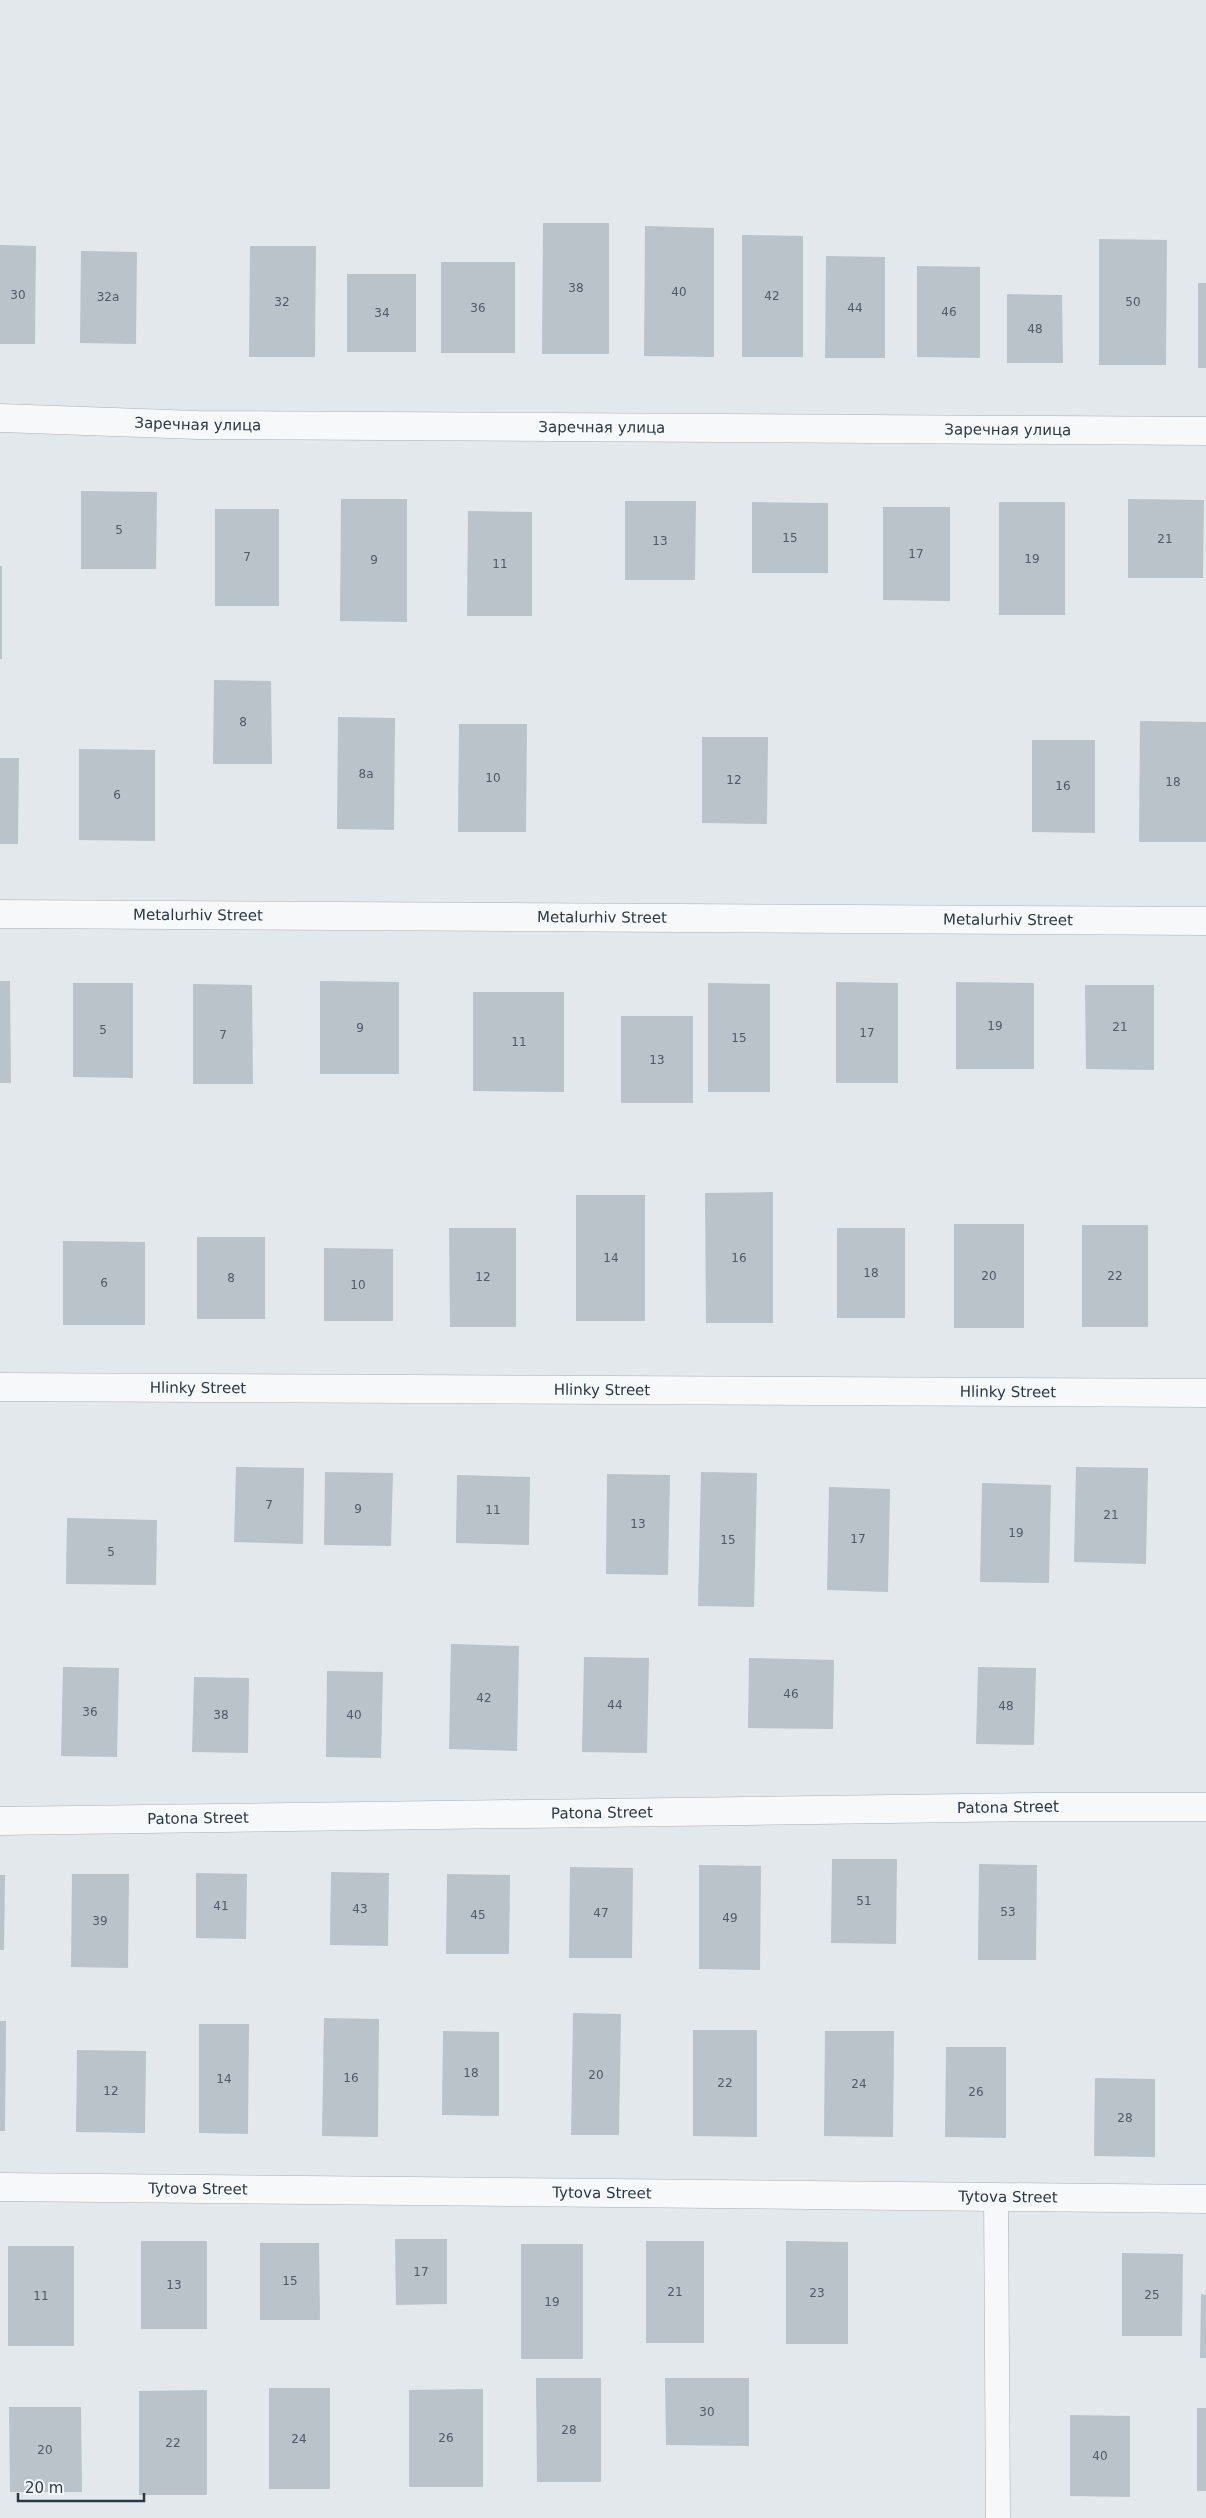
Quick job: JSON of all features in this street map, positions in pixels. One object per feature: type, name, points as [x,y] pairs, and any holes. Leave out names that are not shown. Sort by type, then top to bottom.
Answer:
[{"type":"street","name":"Заречная улица","points":[[0,418],[198,425],[1206,431]]},
{"type":"street","name":"Metalurhiv Street","points":[[0,914],[1206,921]]},
{"type":"street","name":"Hlinky Street","points":[[0,1387],[1206,1393]]},
{"type":"street","name":"Patona Street","points":[[0,1821],[1037,1807],[1206,1807]]},
{"type":"street","name":"Tytova Street","points":[[0,2187],[1206,2199]]},
{"type":"lane","points":[[996,2196],[998,2518]]},
{"type":"building","points":[[543,223],[609,223],[609,354],[542,354]]},
{"type":"building","points":[[645,226],[714,228],[714,357],[644,356]]},
{"type":"building","points":[[742,235],[803,236],[803,357],[742,357]]},
{"type":"building","points":[[1099,239],[1167,240],[1166,365],[1099,365]]},
{"type":"building","points":[[0,245],[36,246],[35,344],[0,344]]},
{"type":"building","points":[[250,246],[316,246],[315,357],[249,357]]},
{"type":"building","points":[[81,251],[137,252],[136,344],[80,343]]},
{"type":"building","points":[[826,256],[885,257],[885,358],[825,358]]},
{"type":"building","points":[[441,262],[515,262],[515,353],[441,353]]},
{"type":"building","points":[[917,266],[980,267],[980,358],[917,357]]},
{"type":"building","points":[[347,274],[416,274],[416,352],[347,352]]},
{"type":"building","points":[[1198,283],[1206,283],[1206,368],[1198,368]]},
{"type":"building","points":[[1007,294],[1062,295],[1063,363],[1007,363]]},
{"type":"building","points":[[81,491],[157,492],[156,569],[81,569]]},
{"type":"building","points":[[341,499],[407,499],[407,622],[340,621]]},
{"type":"building","points":[[1128,499],[1204,500],[1203,578],[1128,578]]},
{"type":"building","points":[[625,501],[696,501],[695,580],[625,580]]},
{"type":"building","points":[[752,502],[828,503],[828,573],[752,573]]},
{"type":"building","points":[[999,502],[1065,502],[1065,615],[999,615]]},
{"type":"building","points":[[883,507],[950,507],[950,601],[883,600]]},
{"type":"building","points":[[215,509],[279,509],[279,606],[215,606]]},
{"type":"building","points":[[468,511],[532,512],[532,616],[467,616]]},
{"type":"building","points":[[0,566],[2,566],[2,659],[0,659]]},
{"type":"building","points":[[214,680],[271,681],[272,764],[213,764]]},
{"type":"building","points":[[338,717],[395,718],[394,830],[337,829]]},
{"type":"building","points":[[1140,721],[1206,722],[1206,842],[1139,842]]},
{"type":"building","points":[[459,724],[527,724],[526,832],[458,832]]},
{"type":"building","points":[[702,737],[768,737],[767,824],[702,823]]},
{"type":"building","points":[[1032,740],[1095,740],[1095,833],[1032,832]]},
{"type":"building","points":[[79,749],[155,750],[155,841],[79,840]]},
{"type":"building","points":[[0,758],[19,758],[18,844],[0,844]]},
{"type":"building","points":[[0,981],[10,981],[11,1083],[0,1083]]},
{"type":"building","points":[[320,981],[399,982],[399,1074],[320,1074]]},
{"type":"building","points":[[836,982],[898,983],[898,1083],[836,1083]]},
{"type":"building","points":[[956,982],[1034,983],[1034,1069],[956,1069]]},
{"type":"building","points":[[73,983],[133,983],[133,1078],[73,1077]]},
{"type":"building","points":[[708,983],[770,984],[770,1092],[708,1092]]},
{"type":"building","points":[[193,984],[252,985],[253,1084],[193,1084]]},
{"type":"building","points":[[1085,985],[1154,985],[1154,1070],[1086,1069]]},
{"type":"building","points":[[473,992],[564,992],[564,1092],[473,1091]]},
{"type":"building","points":[[621,1016],[693,1016],[693,1103],[621,1103]]},
{"type":"building","points":[[773,1192],[773,1323],[706,1323],[705,1193]]},
{"type":"building","points":[[576,1195],[645,1195],[645,1321],[576,1321]]},
{"type":"building","points":[[954,1224],[1024,1224],[1024,1328],[954,1328]]},
{"type":"building","points":[[1082,1225],[1148,1225],[1148,1327],[1082,1327]]},
{"type":"building","points":[[449,1228],[516,1228],[516,1327],[450,1327]]},
{"type":"building","points":[[837,1228],[905,1228],[905,1318],[837,1318]]},
{"type":"building","points":[[197,1237],[265,1237],[265,1319],[197,1319]]},
{"type":"building","points":[[63,1241],[145,1242],[145,1325],[63,1325]]},
{"type":"building","points":[[324,1248],[393,1249],[393,1321],[324,1321]]},
{"type":"building","points":[[236,1467],[304,1468],[303,1544],[234,1542]]},
{"type":"building","points":[[1076,1467],[1148,1468],[1146,1564],[1074,1562]]},
{"type":"building","points":[[325,1472],[393,1473],[391,1546],[324,1545]]},
{"type":"building","points":[[701,1472],[757,1473],[754,1607],[698,1606]]},
{"type":"building","points":[[607,1474],[670,1475],[668,1575],[606,1574]]},
{"type":"building","points":[[457,1475],[530,1477],[529,1545],[456,1543]]},
{"type":"building","points":[[982,1483],[1051,1485],[1049,1583],[980,1582]]},
{"type":"building","points":[[829,1487],[890,1489],[888,1592],[827,1590]]},
{"type":"building","points":[[67,1518],[157,1520],[156,1585],[66,1584]]},
{"type":"building","points":[[451,1644],[519,1646],[517,1751],[449,1749]]},
{"type":"building","points":[[584,1657],[649,1658],[647,1753],[582,1752]]},
{"type":"building","points":[[749,1658],[834,1660],[833,1729],[748,1728]]},
{"type":"building","points":[[63,1667],[119,1668],[117,1757],[61,1756]]},
{"type":"building","points":[[978,1667],[1036,1668],[1034,1745],[976,1744]]},
{"type":"building","points":[[327,1671],[383,1672],[381,1758],[326,1757]]},
{"type":"building","points":[[194,1677],[249,1678],[248,1753],[192,1752]]},
{"type":"building","points":[[832,1859],[897,1859],[896,1944],[831,1943]]},
{"type":"building","points":[[979,1864],[1037,1865],[1036,1960],[978,1960]]},
{"type":"building","points":[[699,1865],[761,1866],[760,1970],[699,1969]]},
{"type":"building","points":[[570,1867],[633,1868],[632,1958],[569,1958]]},
{"type":"building","points":[[331,1872],[389,1873],[388,1946],[330,1945]]},
{"type":"building","points":[[196,1873],[247,1874],[246,1939],[196,1938]]},
{"type":"building","points":[[72,1874],[129,1874],[128,1968],[71,1967]]},
{"type":"building","points":[[447,1874],[510,1875],[509,1954],[446,1954]]},
{"type":"building","points":[[0,1875],[5,1875],[4,1950],[0,1950]]},
{"type":"building","points":[[573,2013],[621,2014],[619,2135],[571,2135]]},
{"type":"building","points":[[324,2018],[379,2019],[378,2137],[322,2136]]},
{"type":"building","points":[[0,2021],[6,2021],[5,2131],[0,2131]]},
{"type":"building","points":[[199,2024],[249,2024],[248,2134],[199,2133]]},
{"type":"building","points":[[693,2030],[757,2030],[757,2137],[693,2136]]},
{"type":"building","points":[[443,2031],[499,2032],[499,2116],[442,2115]]},
{"type":"building","points":[[825,2031],[894,2031],[893,2137],[824,2136]]},
{"type":"building","points":[[946,2047],[1006,2047],[1006,2138],[945,2137]]},
{"type":"building","points":[[77,2050],[146,2051],[145,2133],[76,2132]]},
{"type":"building","points":[[1095,2078],[1155,2079],[1155,2157],[1094,2156]]},
{"type":"building","points":[[395,2239],[447,2239],[447,2304],[396,2305]]},
{"type":"building","points":[[141,2241],[207,2241],[207,2329],[141,2329]]},
{"type":"building","points":[[646,2241],[704,2241],[704,2343],[646,2343]]},
{"type":"building","points":[[786,2241],[848,2242],[848,2344],[786,2344]]},
{"type":"building","points":[[260,2243],[319,2243],[320,2320],[260,2320]]},
{"type":"building","points":[[521,2244],[583,2244],[583,2359],[521,2359]]},
{"type":"building","points":[[8,2246],[74,2246],[74,2346],[8,2346]]},
{"type":"building","points":[[1122,2253],[1183,2254],[1182,2336],[1122,2336]]},
{"type":"building","points":[[1201,2294],[1206,2295],[1206,2358],[1200,2358]]},
{"type":"building","points":[[536,2378],[601,2378],[601,2482],[537,2482]]},
{"type":"building","points":[[665,2378],[749,2378],[749,2446],[666,2445]]},
{"type":"building","points":[[269,2388],[330,2388],[330,2489],[269,2489]]},
{"type":"building","points":[[483,2389],[483,2487],[409,2487],[409,2390]]},
{"type":"building","points":[[207,2390],[207,2495],[139,2495],[139,2391]]},
{"type":"building","points":[[9,2407],[81,2407],[82,2492],[10,2492]]},
{"type":"building","points":[[1197,2408],[1206,2408],[1206,2491],[1197,2491]]},
{"type":"building","points":[[1070,2415],[1130,2416],[1130,2497],[1070,2496]]}]
